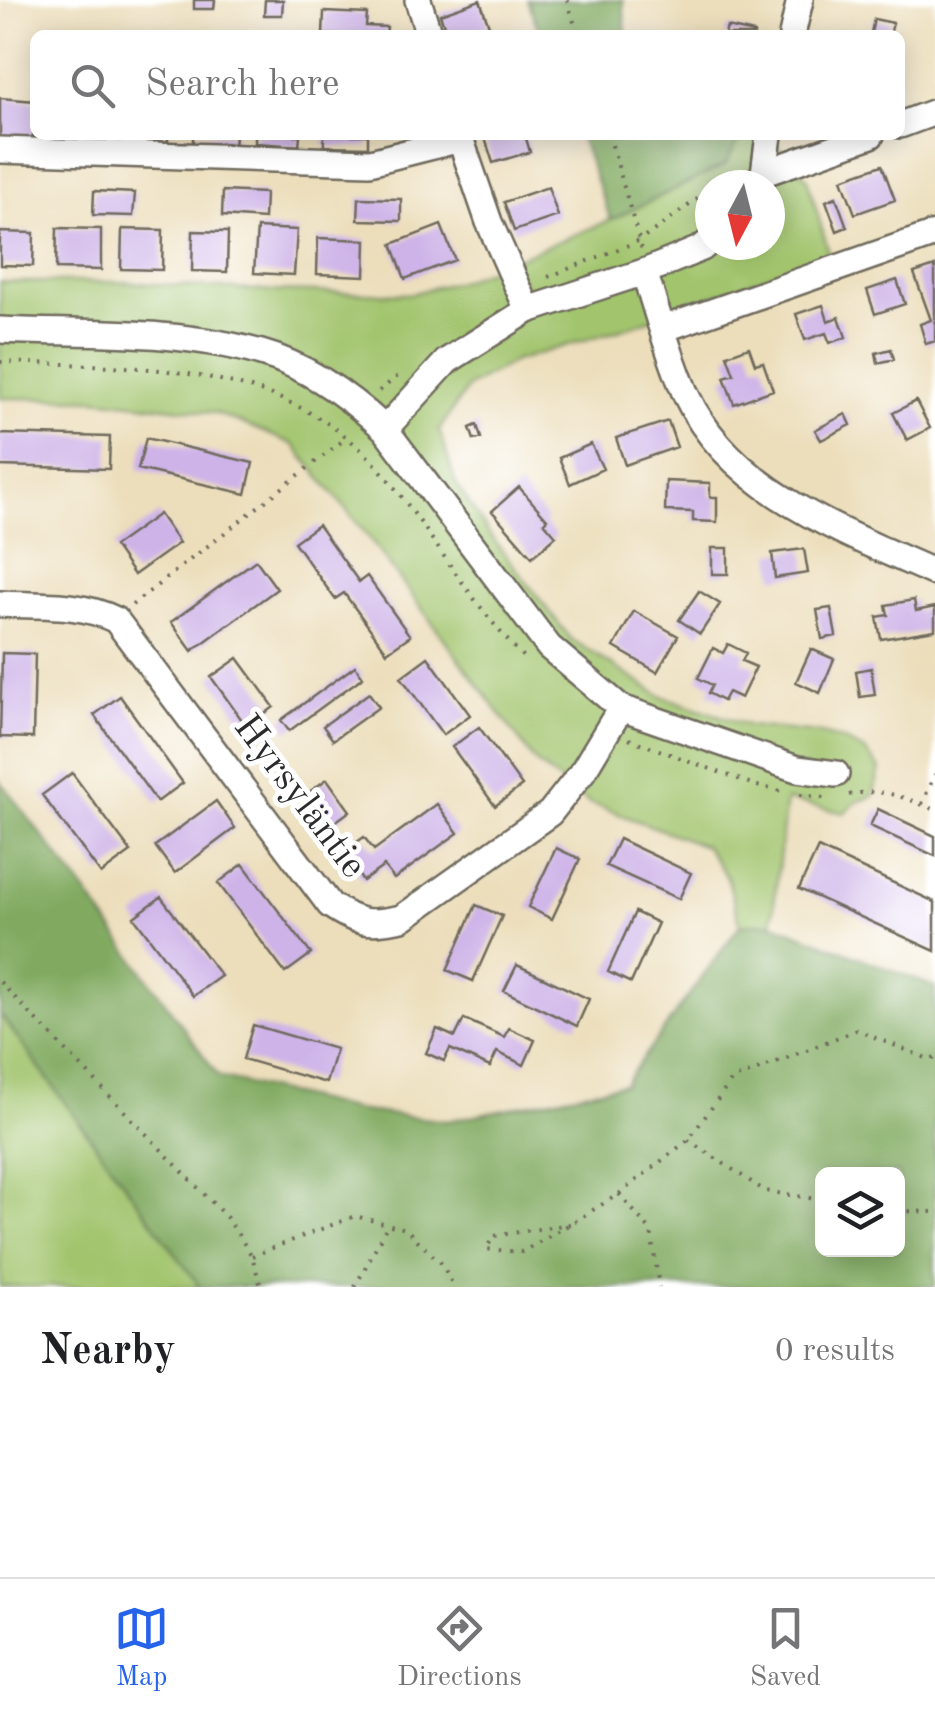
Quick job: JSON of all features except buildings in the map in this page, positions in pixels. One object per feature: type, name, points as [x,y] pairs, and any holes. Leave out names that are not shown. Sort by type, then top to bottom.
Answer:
[{"type":"street","points":[[418,0],[427,30]]},
{"type":"street","points":[[793,30],[800,0]]},
{"type":"street","points":[[905,123],[935,112]]},
{"type":"street","points":[[0,150],[370,162],[449,140]]},
{"type":"street","points":[[461,140],[489,222],[528,310]]},
{"type":"street","points":[[762,170],[768,140]]},
{"type":"street","points":[[783,170],[858,140]]},
{"type":"street","points":[[663,328],[935,234]]},
{"type":"street","points":[[385,428],[447,361],[528,310],[695,251]]},
{"type":"street","points":[[644,272],[688,398],[710,432],[737,462],[784,499],[840,530],[935,573]]},
{"type":"street","points":[[0,330],[190,340],[262,353],[313,374],[385,428],[549,647],[619,721],[798,769],[836,774]]},
{"type":"street","points":[[0,604],[78,607],[114,618]]},
{"type":"street","name":"Hyrsyläntie","points":[[114,618],[330,905],[355,921],[378,923],[402,918],[550,813],[619,721]]},
{"type":"path","points":[[567,0],[576,30]]},
{"type":"path","points":[[611,140],[641,240],[644,272]]},
{"type":"path","points":[[0,362],[168,369],[232,381],[286,401],[345,439],[380,469],[502,636],[537,670]]},
{"type":"path","points":[[114,618],[345,439]]},
{"type":"path","points":[[619,721],[656,752],[710,769]]},
{"type":"path","points":[[935,774],[922,804],[935,810]]},
{"type":"path","points":[[0,982],[227,1218],[252,1256],[261,1287]]},
{"type":"path","points":[[570,1224],[494,1236],[486,1249],[522,1252],[570,1224],[619,1194],[688,1140],[732,1080],[856,1030],[930,1060],[935,1058]]},
{"type":"path","points":[[688,1140],[765,1191],[815,1199]]},
{"type":"path","points":[[619,1194],[651,1231],[659,1287]]},
{"type":"path","points":[[905,1211],[935,1212]]},
{"type":"path","points":[[252,1256],[356,1216],[406,1228],[442,1264],[454,1287]]},
{"type":"path","points":[[356,1287],[388,1224]]},
{"type":"green space","points":[[527,0],[623,0],[626,30],[539,30]]},
{"type":"green space","points":[[581,140],[738,140],[725,165],[715,170],[695,170],[695,179],[611,220]]},
{"type":"green space","points":[[738,140],[773,140],[807,178],[829,253],[638,324],[515,361],[468,387],[439,430],[456,484],[489,534],[571,639],[661,696],[750,726],[818,733],[843,740],[865,751],[880,769],[873,796],[844,813],[786,800],[772,923],[740,925],[727,877],[705,846],[589,803],[537,764],[370,539],[293,444],[216,413],[95,399],[0,398],[0,282],[120,282],[410,294],[466,279],[611,220],[695,179],[695,260],[785,260],[785,170],[715,170],[725,165]]},
{"type":"green space","points":[[0,781],[219,1077],[355,1110],[447,1121],[624,1084],[740,925],[772,923],[935,987],[935,1287],[200,1287],[0,1014]]},
{"type":"green space","points":[[0,1014],[190,1273],[200,1287],[0,1287]]}]
